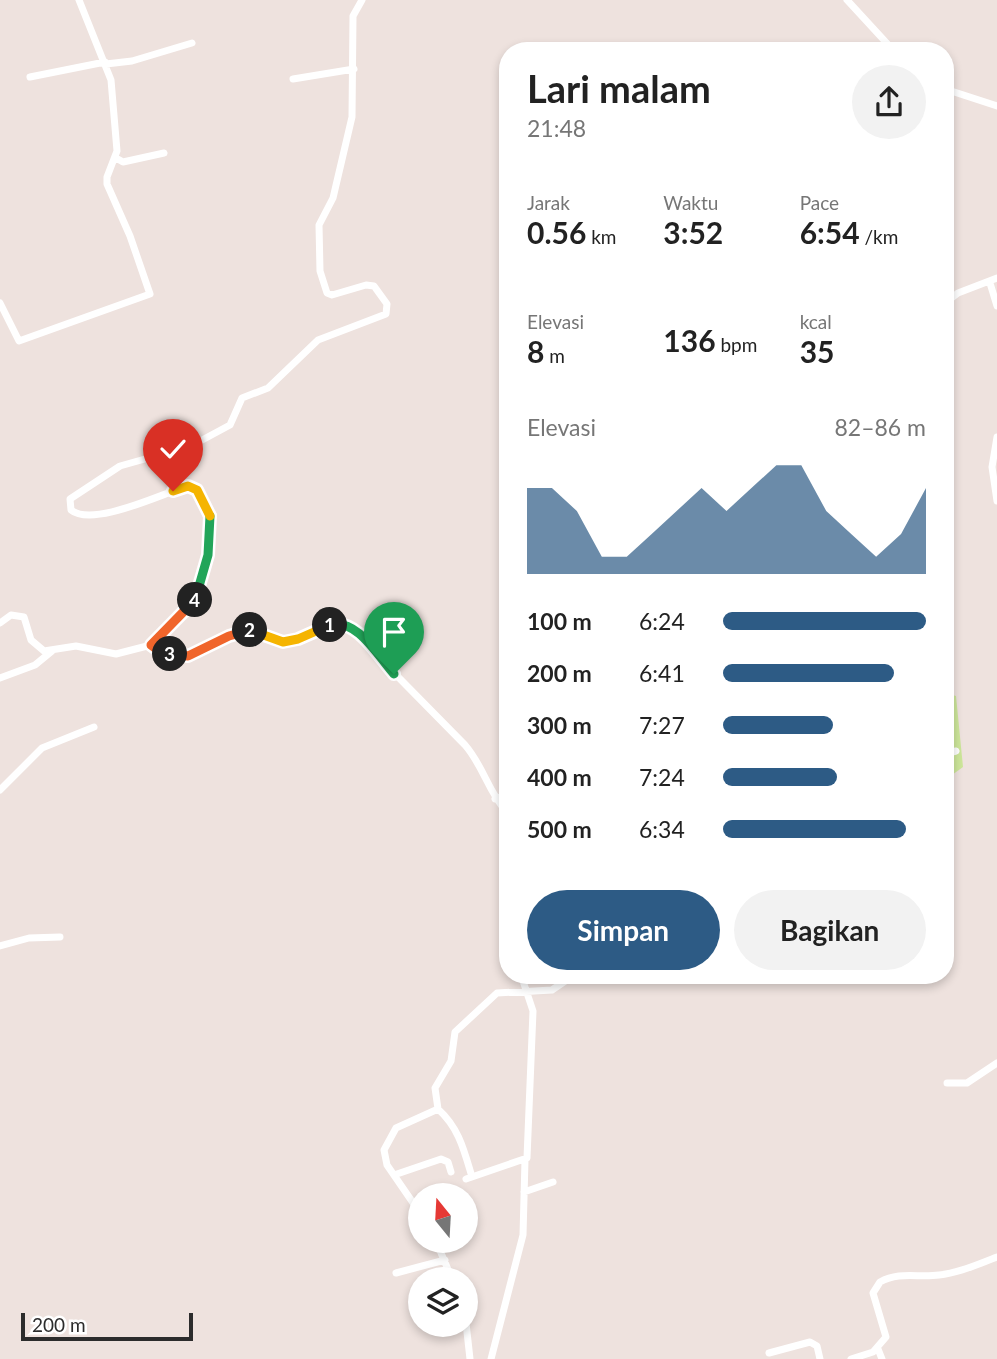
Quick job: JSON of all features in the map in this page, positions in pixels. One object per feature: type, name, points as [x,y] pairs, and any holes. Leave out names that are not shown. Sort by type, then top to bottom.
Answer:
[{"type":"street","points":[[0,303],[19,341],[150,295],[130,236],[107,184],[108,172],[116,158],[114,102],[105,63],[79,0]]},
{"type":"street","points":[[0,623],[11,615],[20,615],[26,620],[31,640],[41,650],[76,646],[116,654],[151,645],[197,597],[209,542],[209,514],[202,497],[197,490],[188,486],[122,510],[77,514],[71,510],[70,499],[120,466],[191,446],[230,425],[242,398],[268,388],[318,340],[386,314],[387,304],[376,287],[368,285],[330,295],[324,289],[320,271],[319,223],[332,201],[337,185],[352,112],[354,14],[362,0]]},
{"type":"street","points":[[847,0],[886,42]]},
{"type":"street","points":[[30,76],[132,61],[192,43]]},
{"type":"street","points":[[293,79],[354,69]]},
{"type":"street","points":[[954,92],[997,106]]},
{"type":"street","points":[[116,158],[123,162],[164,153]]},
{"type":"street","points":[[954,296],[993,281],[997,306]]},
{"type":"street","points":[[997,437],[992,467],[997,501]]},
{"type":"street","points":[[151,645],[166,655],[188,656],[229,636],[250,630],[283,642],[298,639],[327,626],[346,624],[465,745],[478,761],[499,804]]},
{"type":"street","points":[[0,678],[35,665],[56,648]]},
{"type":"street","points":[[0,790],[42,748],[94,727]]},
{"type":"street","points":[[495,799],[499,797]]},
{"type":"street","points":[[0,946],[29,938],[60,937]]},
{"type":"street","points":[[491,1359],[522,1239],[533,1011],[524,984]]},
{"type":"street","points":[[525,1160],[469,1178],[458,1133],[438,1109],[435,1088],[451,1061],[455,1032],[496,993],[552,990],[561,984]]},
{"type":"street","points":[[947,1083],[967,1083],[997,1063]]},
{"type":"street","points":[[408,1195],[385,1159],[384,1150],[391,1132],[405,1122],[438,1109]]},
{"type":"street","points":[[394,1175],[441,1159],[447,1162],[451,1171]]},
{"type":"street","points":[[524,1192],[553,1182]]},
{"type":"street","points":[[442,1253],[448,1267]]},
{"type":"street","points":[[852,1359],[878,1349],[886,1337],[873,1293],[880,1282],[902,1274],[929,1276],[958,1271],[997,1257]]},
{"type":"street","points":[[396,1273],[445,1260]]},
{"type":"street","points":[[468,1337],[470,1359]]},
{"type":"street","points":[[769,1353],[810,1342],[817,1346],[820,1359]]},
{"type":"street","points":[[878,1349],[882,1359]]},
{"type":"green space","points":[[954,695],[956,696],[963,767],[954,774]]},
{"type":"route","points":[[173,491],[191,486],[202,497],[210,518],[208,555],[194,601],[162,630],[152,646],[166,655],[178,653],[188,656],[229,636],[250,630],[262,632],[283,642],[298,639],[340,622],[353,628],[394,674]]}]
